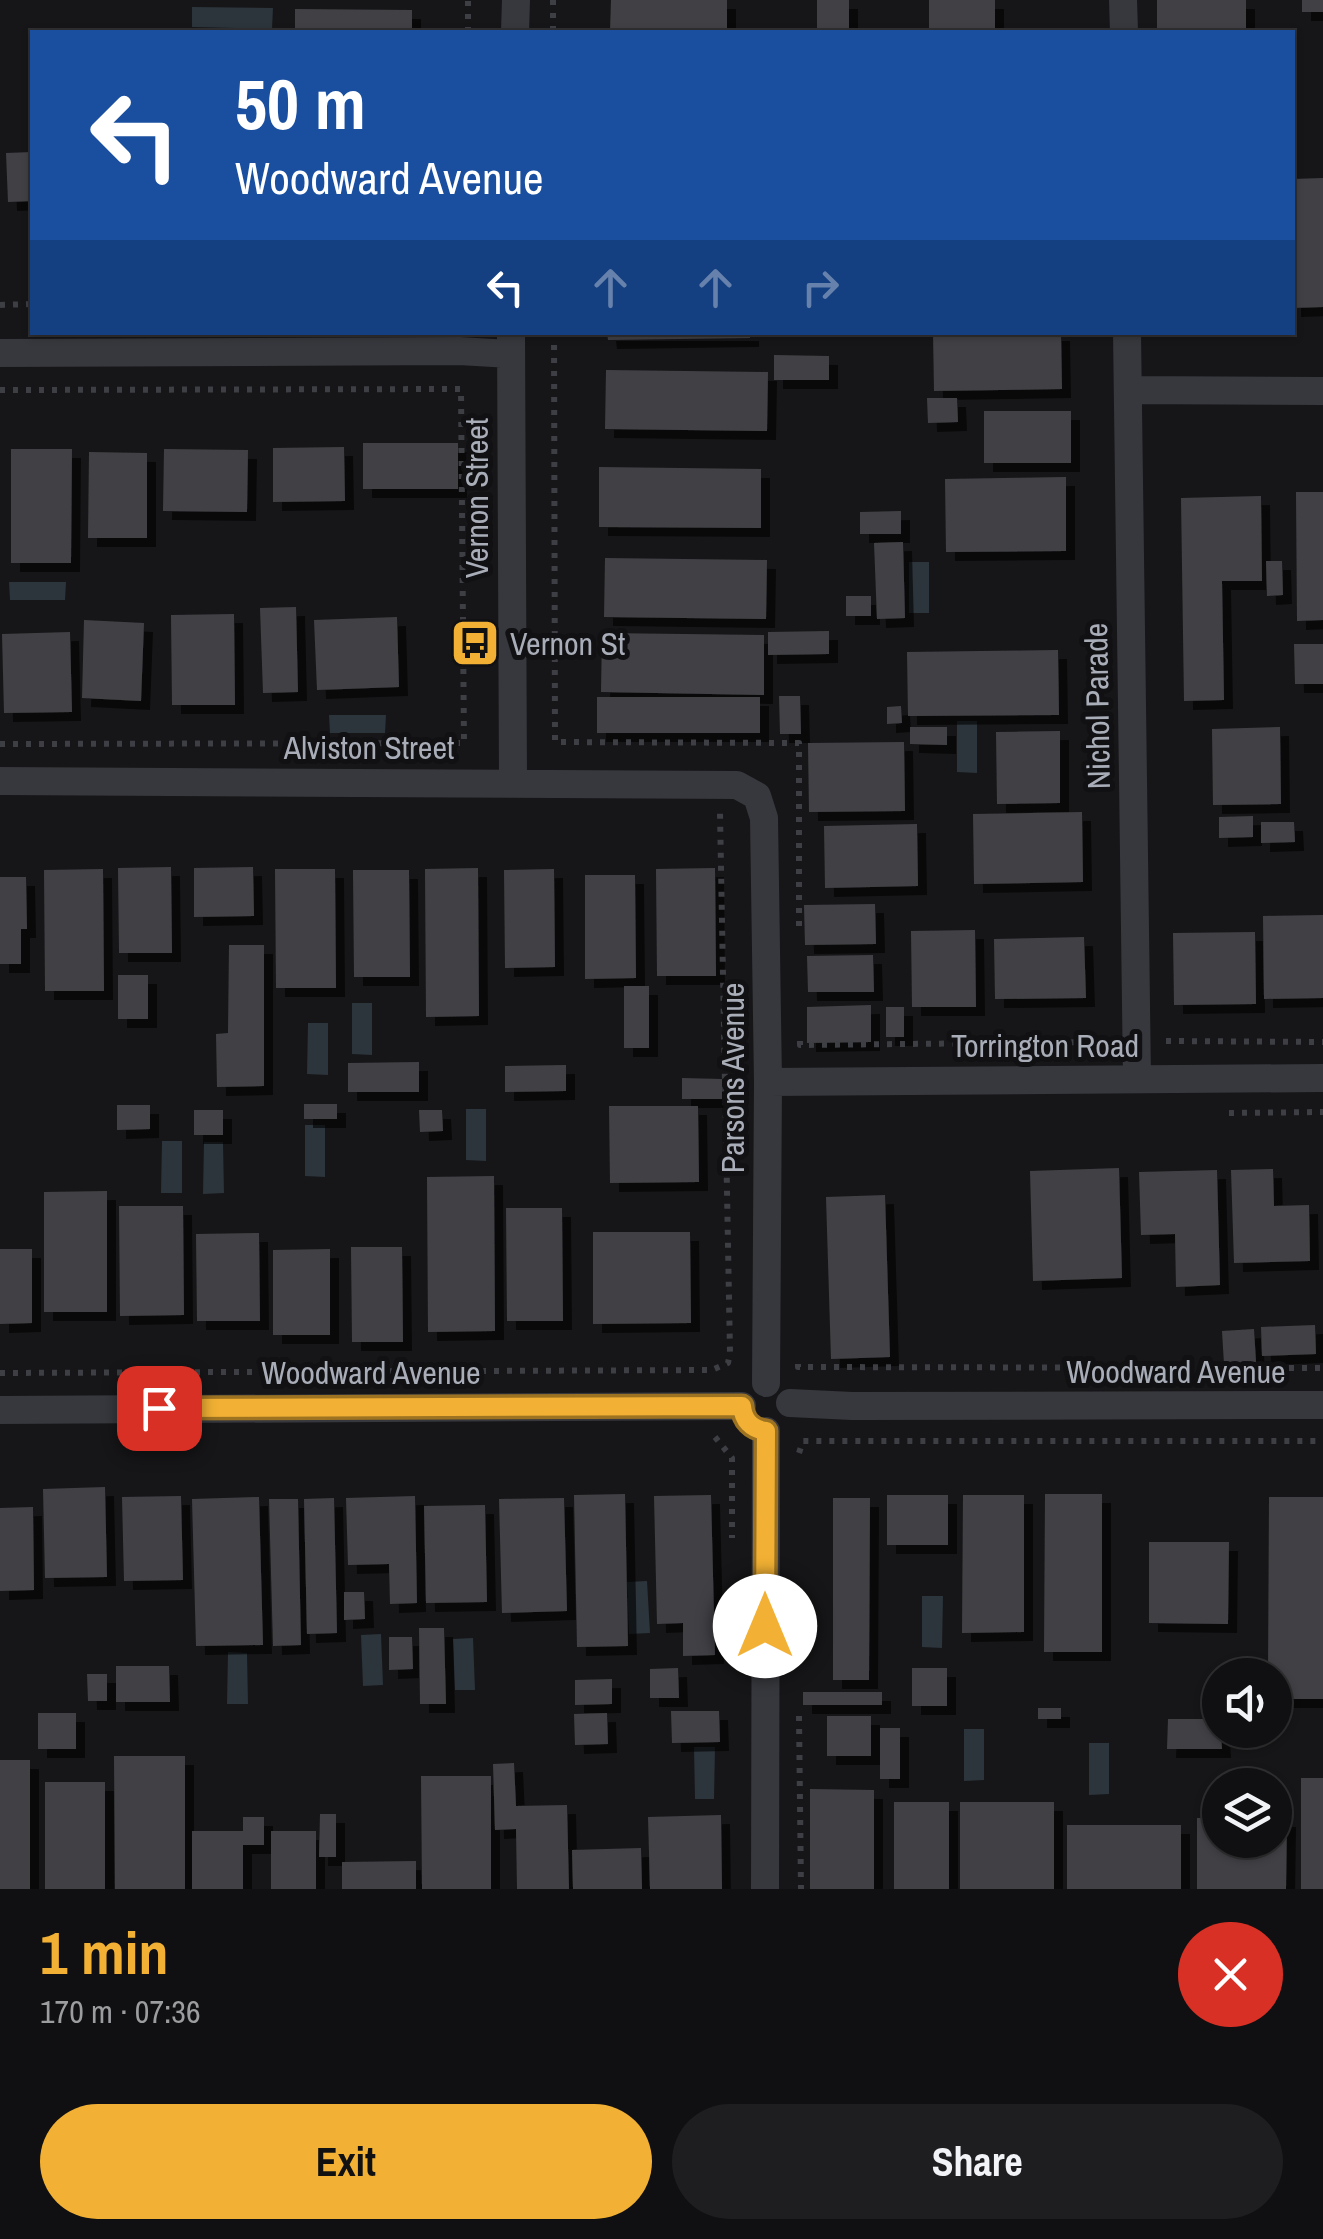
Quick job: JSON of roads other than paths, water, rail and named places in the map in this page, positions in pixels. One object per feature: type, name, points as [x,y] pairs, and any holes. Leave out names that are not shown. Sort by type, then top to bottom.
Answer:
[{"type":"street","points":[[515,30],[516,0]]},
{"type":"street","points":[[1123,0],[1124,30]]},
{"type":"street","name":"Nichol Parade","points":[[1128,335],[1136,1079]]},
{"type":"street","points":[[0,352],[462,351],[511,343]]},
{"type":"street","name":"Vernon Street","points":[[511,343],[513,782]]},
{"type":"street","points":[[1128,390],[1323,391]]},
{"type":"street","name":"Alviston Street","points":[[0,782],[737,784]]},
{"type":"street","name":"Parsons Avenue","points":[[737,784],[756,796],[764,818],[768,1082],[766,1383]]},
{"type":"street","name":"Torrington Road","points":[[768,1082],[1323,1078]]},
{"type":"street","points":[[766,1383],[784,1390],[790,1403],[786,1419],[774,1430],[766,1431],[752,1426],[742,1414],[746,1392],[766,1383]]},
{"type":"street","name":"Woodward Avenue","points":[[790,1403],[1323,1406]]},
{"type":"street","name":"Woodward Avenue","points":[[0,1410],[742,1406]]},
{"type":"street","points":[[765,1889],[766,1431]]},
{"type":"place","name":"Vernon St","points":[[475,643]]}]
